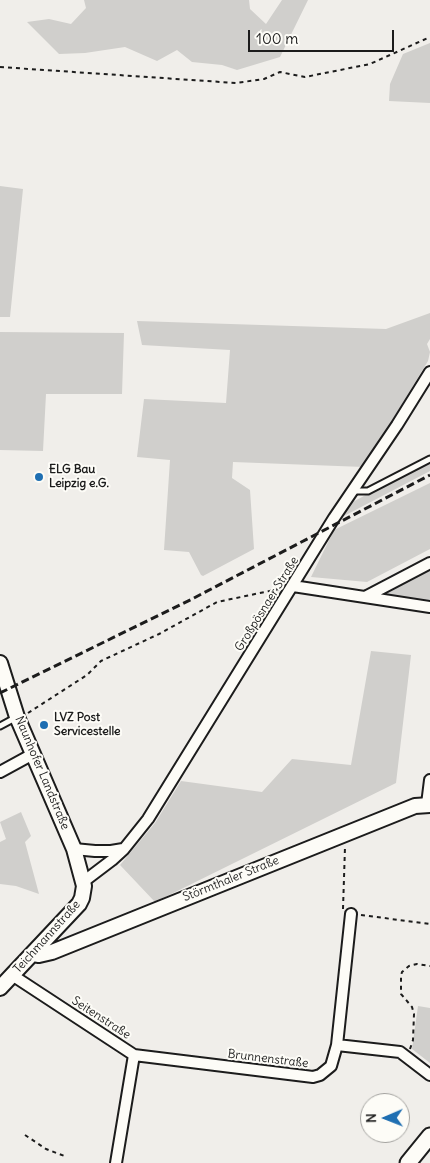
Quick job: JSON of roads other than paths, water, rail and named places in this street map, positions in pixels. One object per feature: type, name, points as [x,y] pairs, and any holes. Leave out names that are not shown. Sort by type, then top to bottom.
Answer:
[{"type":"main road","points":[[408,1163],[430,1136]]},
{"type":"street","name":"Großpösnaer Straße","points":[[83,882],[124,849],[148,819],[352,491],[374,461],[430,372]]},
{"type":"street","points":[[367,596],[430,563]]},
{"type":"street","points":[[293,586],[430,607]]},
{"type":"street","name":"Naunhofer Landstraße","points":[[0,663],[17,719],[74,848],[83,882]]},
{"type":"street","points":[[0,772],[34,754]]},
{"type":"street","points":[[428,804],[430,780]]},
{"type":"street","name":"Störmthaler Straße","points":[[33,954],[39,955],[52,952],[415,806],[428,804]]},
{"type":"street","points":[[74,848],[94,851],[124,849]]},
{"type":"street","name":"Teichmannstraße","points":[[0,988],[79,904],[84,892],[83,882]]},
{"type":"street","name":"Brunnenstraße","points":[[134,1055],[313,1077],[320,1076],[330,1066],[337,1045],[351,914]]},
{"type":"street","name":"Seitenstraße","points":[[12,975],[134,1055],[116,1163]]},
{"type":"street","points":[[337,1045],[400,1052],[430,1075]]},
{"type":"lane","points":[[352,491],[368,491],[430,459]]},
{"type":"lane","points":[[0,726],[17,719]]},
{"type":"railway","points":[[0,693],[192,599],[430,475]]},
{"type":"place","name":"ELG Bau Leipzig e.G.","points":[[39,477]]},
{"type":"place","name":"LVZ Post Servicestelle","points":[[44,725]]}]
